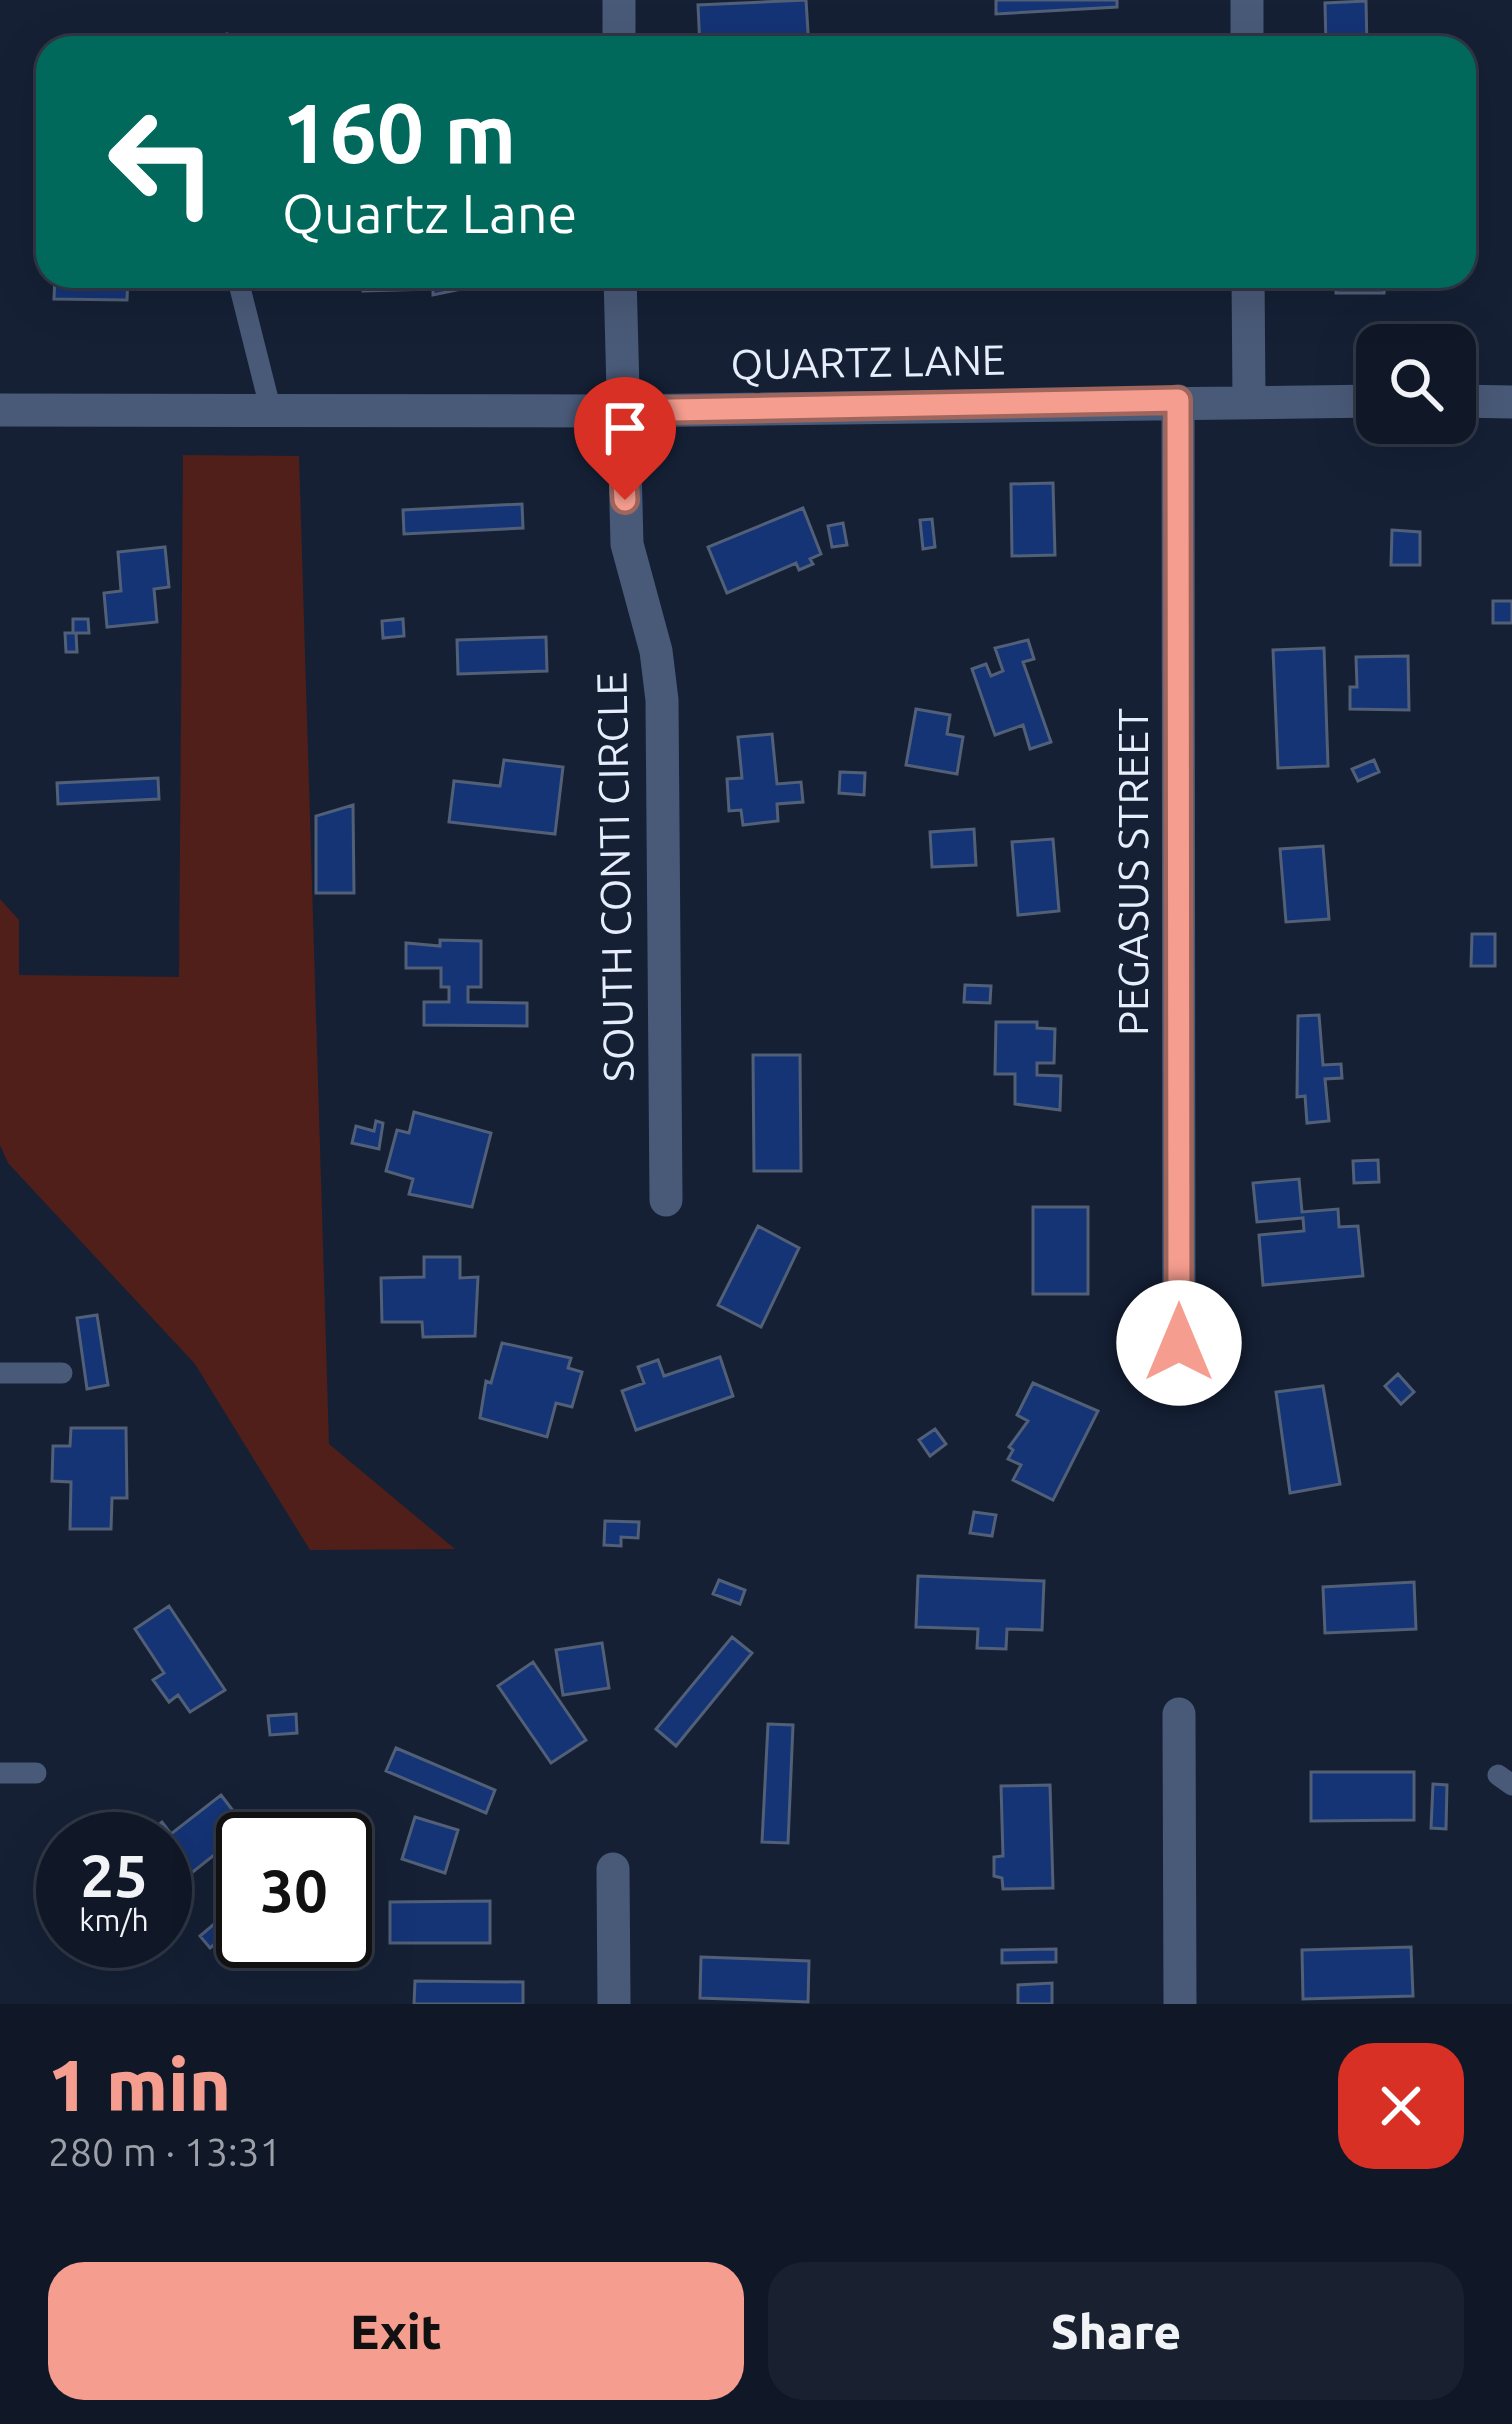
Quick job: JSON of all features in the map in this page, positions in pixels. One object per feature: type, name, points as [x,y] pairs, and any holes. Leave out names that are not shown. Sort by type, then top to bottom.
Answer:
[{"type":"street","points":[[619,0],[619,36]]},
{"type":"street","points":[[1247,0],[1247,36]]},
{"type":"street","name":"SOUTH CONTI CIRCLE","points":[[620,288],[627,544],[656,651],[662,700],[666,1200]]},
{"type":"street","points":[[1248,288],[1249,400]]},
{"type":"street","name":"PEGASUS STREET","points":[[1178,400],[1179,1343]]},
{"type":"street","name":"QUARTZ LANE","points":[[0,410],[620,411],[1356,401]]},
{"type":"street","points":[[1476,401],[1512,402]]},
{"type":"street","points":[[1179,1714],[1180,2004]]},
{"type":"street","points":[[614,1870],[614,2004]]},
{"type":"lane","points":[[241,288],[271,411]]},
{"type":"lane","points":[[0,1373],[62,1373]]},
{"type":"lane","points":[[0,1773],[36,1773]]},
{"type":"shaded area","points":[[183,455],[299,456],[329,1444],[455,1549],[310,1550],[195,1364],[8,1163],[0,1145],[0,899],[19,920],[19,975],[179,977]]},
{"type":"building","points":[[806,0],[808,36],[699,36],[698,5]]},
{"type":"building","points":[[996,0],[1117,0],[1117,7],[996,14]]},
{"type":"building","points":[[1366,1],[1367,36],[1326,36],[1325,3]]},
{"type":"building","points":[[54,288],[128,288],[127,300],[54,299]]},
{"type":"building","points":[[466,288],[433,295],[433,289],[363,291]]},
{"type":"building","points":[[1336,288],[1384,288],[1384,293],[1336,293]]},
{"type":"building","points":[[1053,483],[1055,555],[1012,556],[1011,484]]},
{"type":"building","points":[[522,504],[523,528],[404,534],[403,510]]},
{"type":"building","points":[[803,508],[821,554],[810,559],[813,564],[799,570],[796,563],[727,593],[708,547]]},
{"type":"building","points":[[932,519],[935,547],[923,549],[920,520]]},
{"type":"building","points":[[843,523],[847,545],[832,547],[828,526]]},
{"type":"building","points":[[1392,530],[1420,532],[1420,565],[1391,565]]},
{"type":"building","points":[[165,547],[169,587],[154,589],[157,622],[107,627],[104,593],[121,591],[118,552]]},
{"type":"building","points":[[1493,601],[1512,601],[1512,623],[1493,623]]},
{"type":"building","points":[[73,619],[88,619],[89,633],[76,633],[77,652],[66,652],[65,633],[73,633]]},
{"type":"building","points":[[403,619],[404,636],[383,638],[382,621]]},
{"type":"building","points":[[546,637],[547,671],[458,674],[457,640]]},
{"type":"building","points":[[1028,640],[1034,659],[1023,662],[1051,742],[1030,749],[1023,725],[995,735],[972,669],[986,664],[991,676],[1003,671],[995,648]]},
{"type":"building","points":[[1324,648],[1328,766],[1278,768],[1273,650]]},
{"type":"building","points":[[1408,656],[1409,710],[1350,709],[1350,687],[1357,687],[1356,657]]},
{"type":"building","points":[[916,709],[950,715],[947,734],[963,737],[957,774],[906,765]]},
{"type":"building","points":[[772,734],[777,784],[801,782],[803,802],[777,804],[778,821],[743,825],[741,810],[729,811],[727,779],[742,778],[738,737]]},
{"type":"building","points":[[504,760],[563,767],[555,834],[449,822],[454,781],[500,786]]},
{"type":"building","points":[[1374,760],[1379,772],[1358,781],[1352,769]]},
{"type":"building","points":[[840,772],[865,773],[864,795],[839,793]]},
{"type":"building","points":[[158,778],[159,799],[58,804],[57,783]]},
{"type":"building","points":[[353,805],[354,893],[316,893],[316,816]]},
{"type":"building","points":[[974,829],[976,865],[932,867],[930,832]]},
{"type":"building","points":[[1053,839],[1059,911],[1018,915],[1012,842]]},
{"type":"building","points":[[1323,846],[1329,919],[1286,922],[1280,849]]},
{"type":"building","points":[[1472,934],[1495,934],[1495,966],[1471,966]]},
{"type":"building","points":[[440,940],[481,941],[481,987],[468,987],[468,1002],[527,1003],[527,1026],[424,1025],[424,1002],[449,1002],[449,987],[441,987],[441,968],[406,968],[406,943],[440,946]]},
{"type":"building","points":[[965,985],[991,986],[990,1003],[964,1002]]},
{"type":"building","points":[[1319,1015],[1323,1065],[1341,1064],[1342,1078],[1325,1079],[1329,1121],[1307,1123],[1305,1096],[1297,1097],[1298,1016]]},
{"type":"building","points":[[996,1022],[1037,1022],[1037,1028],[1055,1029],[1054,1063],[1037,1063],[1037,1075],[1061,1076],[1060,1110],[1015,1104],[1015,1074],[995,1074]]},
{"type":"building","points":[[753,1055],[800,1055],[801,1171],[754,1171]]},
{"type":"building","points":[[414,1112],[491,1133],[472,1207],[409,1194],[413,1179],[386,1171],[397,1130],[409,1133]]},
{"type":"building","points":[[376,1121],[383,1123],[379,1149],[352,1143],[356,1126],[374,1131]]},
{"type":"building","points":[[1378,1160],[1379,1182],[1354,1183],[1353,1161]]},
{"type":"building","points":[[1299,1179],[1302,1212],[1338,1209],[1339,1227],[1358,1226],[1363,1276],[1263,1285],[1259,1235],[1304,1231],[1303,1218],[1257,1222],[1253,1183]]},
{"type":"building","points":[[1033,1207],[1088,1207],[1088,1294],[1033,1294]]},
{"type":"building","points":[[758,1226],[799,1248],[761,1327],[718,1305]]},
{"type":"building","points":[[424,1257],[460,1257],[460,1278],[478,1277],[475,1336],[423,1337],[422,1322],[382,1322],[381,1278],[424,1277]]},
{"type":"building","points":[[97,1315],[108,1385],[87,1389],[77,1318]]},
{"type":"building","points":[[502,1343],[571,1358],[568,1368],[582,1372],[572,1407],[556,1403],[547,1437],[480,1418],[486,1381],[491,1383]]},
{"type":"building","points":[[720,1357],[733,1396],[636,1430],[622,1391],[644,1383],[638,1367],[658,1360],[664,1376]]},
{"type":"building","points":[[1398,1374],[1414,1392],[1401,1404],[1385,1386]]},
{"type":"building","points":[[1033,1383],[1098,1411],[1053,1500],[1013,1480],[1021,1465],[1008,1459],[1013,1450],[1009,1447],[1028,1421],[1017,1415]]},
{"type":"building","points":[[1323,1386],[1340,1484],[1290,1493],[1276,1392]]},
{"type":"building","points":[[71,1428],[126,1428],[127,1498],[112,1498],[111,1529],[70,1529],[71,1482],[52,1481],[53,1446],[70,1446]]},
{"type":"building","points":[[935,1429],[946,1444],[930,1456],[919,1440]]},
{"type":"building","points":[[974,1512],[996,1515],[992,1536],[970,1533]]},
{"type":"building","points":[[605,1521],[639,1522],[638,1538],[621,1537],[621,1546],[604,1545]]},
{"type":"building","points":[[918,1576],[1044,1581],[1042,1630],[1007,1629],[1006,1649],[977,1648],[978,1629],[916,1627]]},
{"type":"building","points":[[719,1580],[745,1590],[740,1604],[713,1594]]},
{"type":"building","points":[[1414,1582],[1416,1629],[1325,1633],[1323,1587]]},
{"type":"building","points":[[169,1606],[225,1690],[190,1712],[178,1695],[169,1702],[153,1680],[164,1673],[135,1629]]},
{"type":"building","points":[[732,1637],[752,1653],[676,1746],[656,1729]]},
{"type":"building","points":[[602,1643],[609,1688],[563,1695],[556,1650]]},
{"type":"building","points":[[533,1662],[586,1740],[551,1763],[498,1686]]},
{"type":"building","points":[[296,1714],[297,1733],[270,1735],[268,1716]]},
{"type":"building","points":[[768,1724],[793,1725],[788,1843],[762,1842]]},
{"type":"building","points":[[396,1748],[495,1790],[486,1813],[386,1771]]},
{"type":"building","points":[[1311,1772],[1414,1772],[1414,1820],[1311,1821]]},
{"type":"building","points":[[1433,1784],[1447,1785],[1446,1829],[1431,1828]]},
{"type":"building","points":[[1050,1785],[1053,1888],[1003,1889],[1002,1878],[994,1876],[994,1857],[1003,1856],[1001,1786]]},
{"type":"building","points":[[221,1795],[234,1812],[216,1812],[216,1854],[192,1873],[192,1818]]},
{"type":"building","points":[[415,1817],[458,1830],[445,1873],[402,1859]]},
{"type":"building","points":[[490,1901],[490,1943],[390,1943],[390,1902]]},
{"type":"building","points":[[216,1922],[216,1943],[210,1948],[200,1936]]},
{"type":"building","points":[[1411,1947],[1413,1996],[1303,1999],[1302,1950]]},
{"type":"building","points":[[1056,1949],[1056,1962],[1002,1963],[1002,1950]]},
{"type":"building","points":[[701,1957],[809,1961],[808,2002],[700,1998]]},
{"type":"building","points":[[415,1981],[523,1982],[523,2004],[414,2004]]},
{"type":"building","points":[[1052,1983],[1052,2004],[1018,2004],[1018,1985]]},
{"type":"route","points":[[625,500],[620,411],[1178,400],[1179,1343]]}]
